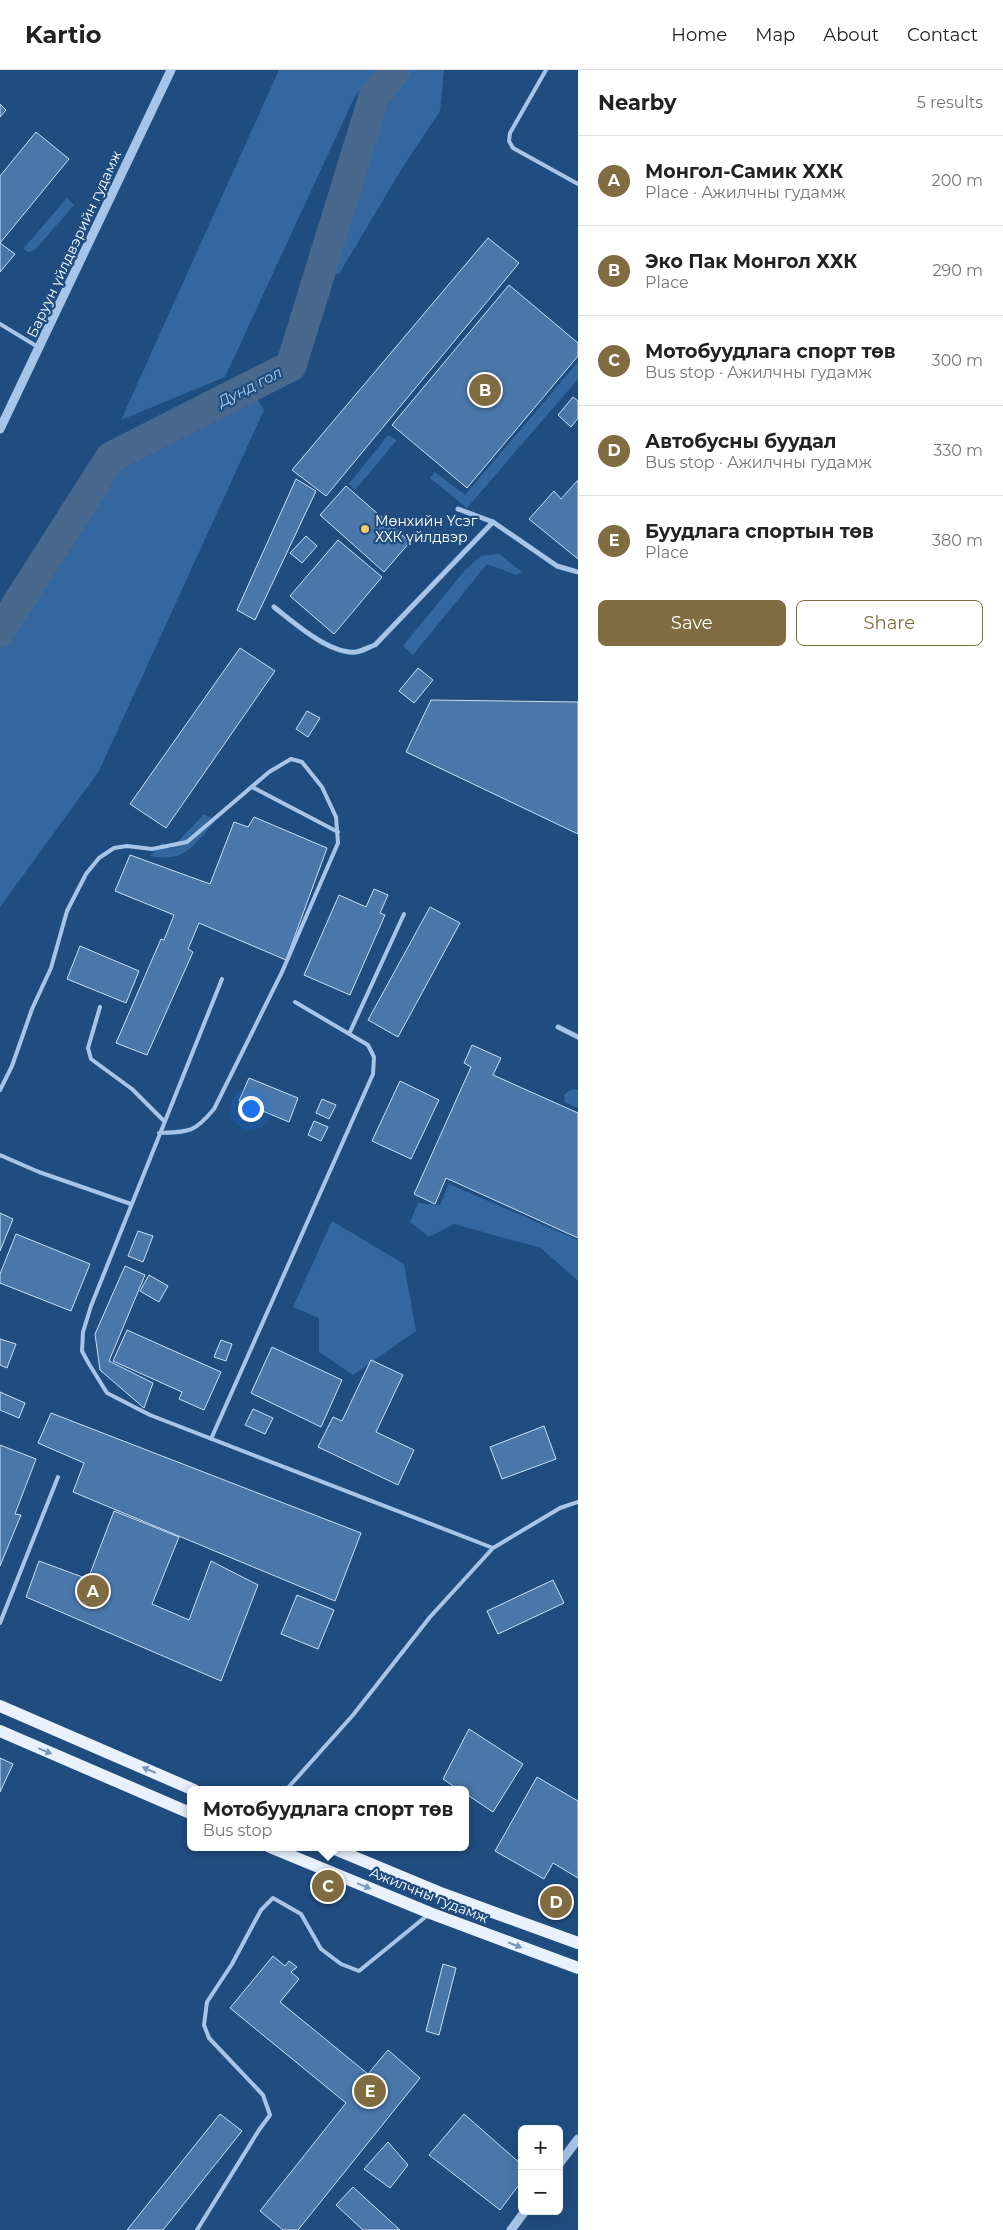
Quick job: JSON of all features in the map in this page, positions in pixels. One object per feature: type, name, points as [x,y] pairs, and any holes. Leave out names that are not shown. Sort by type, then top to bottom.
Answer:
[{"type":"main road","points":[[0,1706],[187,1787]]},
{"type":"main road","points":[[0,1731],[187,1813]]},
{"type":"main road","name":"Ажилчны гудамж","points":[[280,1851],[430,1913],[578,1968]]},
{"type":"main road","name":"Ажилчны гудамж","points":[[340,1851],[443,1894],[578,1943]]},
{"type":"street","name":"Баруун үйлдвэрийн гудамж","points":[[0,429],[171,70]]},
{"type":"street","points":[[458,509],[493,522],[557,566],[578,572]]},
{"type":"street","points":[[274,607],[305,632],[339,650],[356,652],[375,645],[493,522]]},
{"type":"street","points":[[558,1027],[578,1037]]},
{"type":"street","points":[[563,2159],[578,2139]]},
{"type":"street","points":[[511,2230],[521,2215]]},
{"type":"lane","points":[[546,70],[510,133],[509,141],[513,148],[578,184]]},
{"type":"lane","points":[[0,324],[40,348]]},
{"type":"lane","points":[[0,1090],[12,1066],[32,1009],[50,968],[67,911],[86,874],[99,858],[114,848],[127,846],[152,849],[187,842],[269,772],[291,759],[302,762],[322,787],[336,817],[338,843],[282,972],[214,1109],[200,1125],[183,1132],[159,1134]]},
{"type":"lane","points":[[252,787],[338,832]]},
{"type":"lane","points":[[350,1032],[404,914]]},
{"type":"lane","points":[[222,979],[91,1306],[83,1332],[82,1350],[108,1393],[150,1415],[493,1548]]},
{"type":"lane","points":[[211,1439],[373,1074],[374,1057],[368,1045],[350,1032],[295,1002]]},
{"type":"lane","points":[[100,1007],[88,1048],[91,1059],[132,1088],[164,1121]]},
{"type":"lane","points":[[0,1155],[39,1172],[131,1204]]},
{"type":"lane","points":[[0,1623],[58,1477]]},
{"type":"lane","points":[[290,1786],[353,1715],[430,1617],[493,1548],[560,1508],[578,1502]]},
{"type":"lane","points":[[196,2230],[258,2130],[270,2115],[263,2095],[210,2038],[204,2025],[207,2002],[232,1964],[261,1910],[273,1898],[301,1914],[321,1949],[341,1964],[359,1971],[430,1913]]},
{"type":"shaded area","points":[[279,70],[377,70],[355,96],[225,377],[121,420]]},
{"type":"shaded area","points":[[402,70],[444,70],[440,111],[404,165],[339,274],[304,276],[377,101]]},
{"type":"shaded area","points":[[67,198],[74,205],[35,250],[29,252],[23,249]]},
{"type":"shaded area","points":[[578,362],[578,379],[467,508],[430,478],[435,472],[465,495]]},
{"type":"shaded area","points":[[256,397],[264,410],[99,771],[0,907],[0,646],[119,461]]},
{"type":"shaded area","points":[[388,435],[397,440],[355,490],[349,484]]},
{"type":"shaded area","points":[[499,554],[522,572],[516,575],[487,564],[413,655],[403,646],[465,570],[481,556]]},
{"type":"shaded area","points":[[204,814],[215,821],[188,850],[172,857],[150,856],[162,843],[171,849]]},
{"type":"shaded area","points":[[578,1089],[578,1108],[565,1102],[564,1095],[570,1090]]},
{"type":"shaded area","points":[[449,1184],[578,1240],[578,1281],[541,1248],[454,1224],[429,1237],[410,1222],[418,1203],[440,1205]]},
{"type":"shaded area","points":[[332,1221],[404,1264],[416,1331],[353,1375],[319,1352],[319,1318],[293,1307]]},
{"type":"building","points":[[0,104],[6,110],[0,117]]},
{"type":"building","points":[[36,132],[69,159],[0,243],[0,176]]},
{"type":"building","points":[[488,238],[519,263],[326,496],[292,470]]},
{"type":"building","points":[[0,243],[15,254],[0,272]]},
{"type":"building","points":[[509,285],[578,343],[578,356],[467,488],[392,425]]},
{"type":"building","points":[[573,397],[578,401],[578,418],[571,427],[558,415]]},
{"type":"building","points":[[296,479],[316,491],[255,620],[237,610]]},
{"type":"building","points":[[578,480],[578,559],[529,519],[554,491],[561,499]]},
{"type":"building","name":"Мөнхийн Үсэг ХХК үйлдвэр","points":[[346,486],[410,542],[384,572],[320,515]]},
{"type":"building","points":[[306,536],[317,546],[302,563],[290,553]]},
{"type":"building","points":[[338,540],[382,577],[334,634],[290,596]]},
{"type":"building","points":[[240,648],[275,671],[166,828],[130,804]]},
{"type":"building","points":[[418,668],[433,680],[414,703],[399,691]]},
{"type":"building","points":[[431,700],[578,702],[578,834],[406,752]]},
{"type":"building","points":[[307,711],[320,718],[308,737],[296,729]]},
{"type":"building","points":[[254,817],[327,848],[286,960],[199,923],[188,949],[193,952],[147,1055],[116,1043],[161,939],[164,940],[174,915],[115,891],[130,855],[210,884],[234,822],[248,827]]},
{"type":"building","points":[[374,889],[388,895],[380,913],[385,915],[350,995],[304,975],[339,895],[366,907]]},
{"type":"building","points":[[430,907],[460,923],[398,1037],[368,1020]]},
{"type":"building","points":[[80,946],[139,971],[126,1003],[67,979]]},
{"type":"building","points":[[472,1045],[501,1058],[493,1075],[578,1113],[578,1238],[446,1178],[435,1204],[414,1194],[471,1067],[464,1063]]},
{"type":"building","points":[[249,1078],[298,1098],[289,1122],[239,1101]]},
{"type":"building","points":[[400,1081],[439,1100],[411,1159],[372,1141]]},
{"type":"building","points":[[322,1099],[336,1105],[329,1119],[316,1113]]},
{"type":"building","points":[[314,1121],[328,1127],[321,1141],[308,1135]]},
{"type":"building","points":[[0,1213],[13,1219],[0,1251]]},
{"type":"building","points":[[138,1231],[153,1236],[143,1262],[128,1256]]},
{"type":"building","points":[[16,1234],[90,1264],[71,1311],[0,1283],[0,1274]]},
{"type":"building","points":[[125,1266],[145,1275],[109,1361],[153,1383],[144,1408],[100,1370],[95,1334]]},
{"type":"building","points":[[149,1275],[168,1286],[159,1302],[140,1291]]},
{"type":"building","points":[[127,1330],[221,1372],[204,1410],[179,1399],[182,1392],[113,1361]]},
{"type":"building","points":[[0,1339],[16,1344],[7,1368],[0,1365]]},
{"type":"building","points":[[221,1340],[232,1344],[226,1361],[214,1357]]},
{"type":"building","points":[[272,1347],[342,1380],[321,1427],[251,1393]]},
{"type":"building","points":[[371,1360],[403,1375],[376,1432],[414,1450],[398,1485],[318,1447],[333,1417],[342,1421]]},
{"type":"building","points":[[0,1392],[25,1403],[19,1418],[0,1410]]},
{"type":"building","points":[[253,1409],[273,1418],[265,1434],[245,1425]]},
{"type":"building","points":[[51,1413],[361,1533],[335,1601],[73,1492],[84,1463],[38,1443]]},
{"type":"building","points":[[544,1426],[556,1459],[502,1479],[490,1447]]},
{"type":"building","points":[[0,1445],[36,1459],[15,1514],[21,1515],[0,1566]]},
{"type":"building","points":[[114,1511],[179,1537],[152,1604],[189,1620],[211,1561],[258,1585],[221,1681],[26,1597],[39,1561],[88,1579]]},
{"type":"building","points":[[553,1580],[564,1603],[498,1634],[487,1611]]},
{"type":"building","points":[[297,1595],[334,1610],[318,1649],[281,1634]]},
{"type":"building","points":[[469,1729],[523,1764],[493,1812],[469,1796],[469,1786],[453,1786],[443,1779]]},
{"type":"building","points":[[0,1758],[13,1764],[0,1792]]},
{"type":"building","points":[[537,1777],[578,1801],[578,1878],[553,1863],[544,1879],[495,1851]]},
{"type":"building","points":[[273,1956],[285,1966],[289,1961],[297,1967],[291,1972],[299,1979],[280,2002],[368,2074],[388,2050],[420,2078],[298,2230],[283,2230],[260,2211],[346,2103],[230,2008]]},
{"type":"building","points":[[443,1964],[456,1968],[439,2035],[426,2031]]},
{"type":"building","points":[[220,2114],[242,2131],[163,2230],[127,2230]]},
{"type":"building","points":[[464,2114],[518,2161],[518,2186],[500,2210],[429,2155]]},
{"type":"building","points":[[388,2142],[408,2165],[390,2188],[364,2169]]},
{"type":"building","points":[[353,2187],[400,2230],[363,2230],[336,2205]]},
{"type":"waterway","name":"Дунд гол","points":[[0,631],[111,457],[291,366],[374,97],[395,70]]},
{"type":"place","name":"Эко Пак Монгол ХХК","points":[[485,390]]},
{"type":"place","name":"Мөнхийн Үсэг ХХК үйлдвэр","points":[[365,529]]},
{"type":"place","name":"Монгол-Самик ХХК","points":[[93,1591]]},
{"type":"place","name":"Мотобуудлага спорт төв","points":[[328,1886]]},
{"type":"place","name":"Автобусны буудал","points":[[556,1902]]},
{"type":"place","name":"Буудлага спортын төв","points":[[370,2091]]}]
